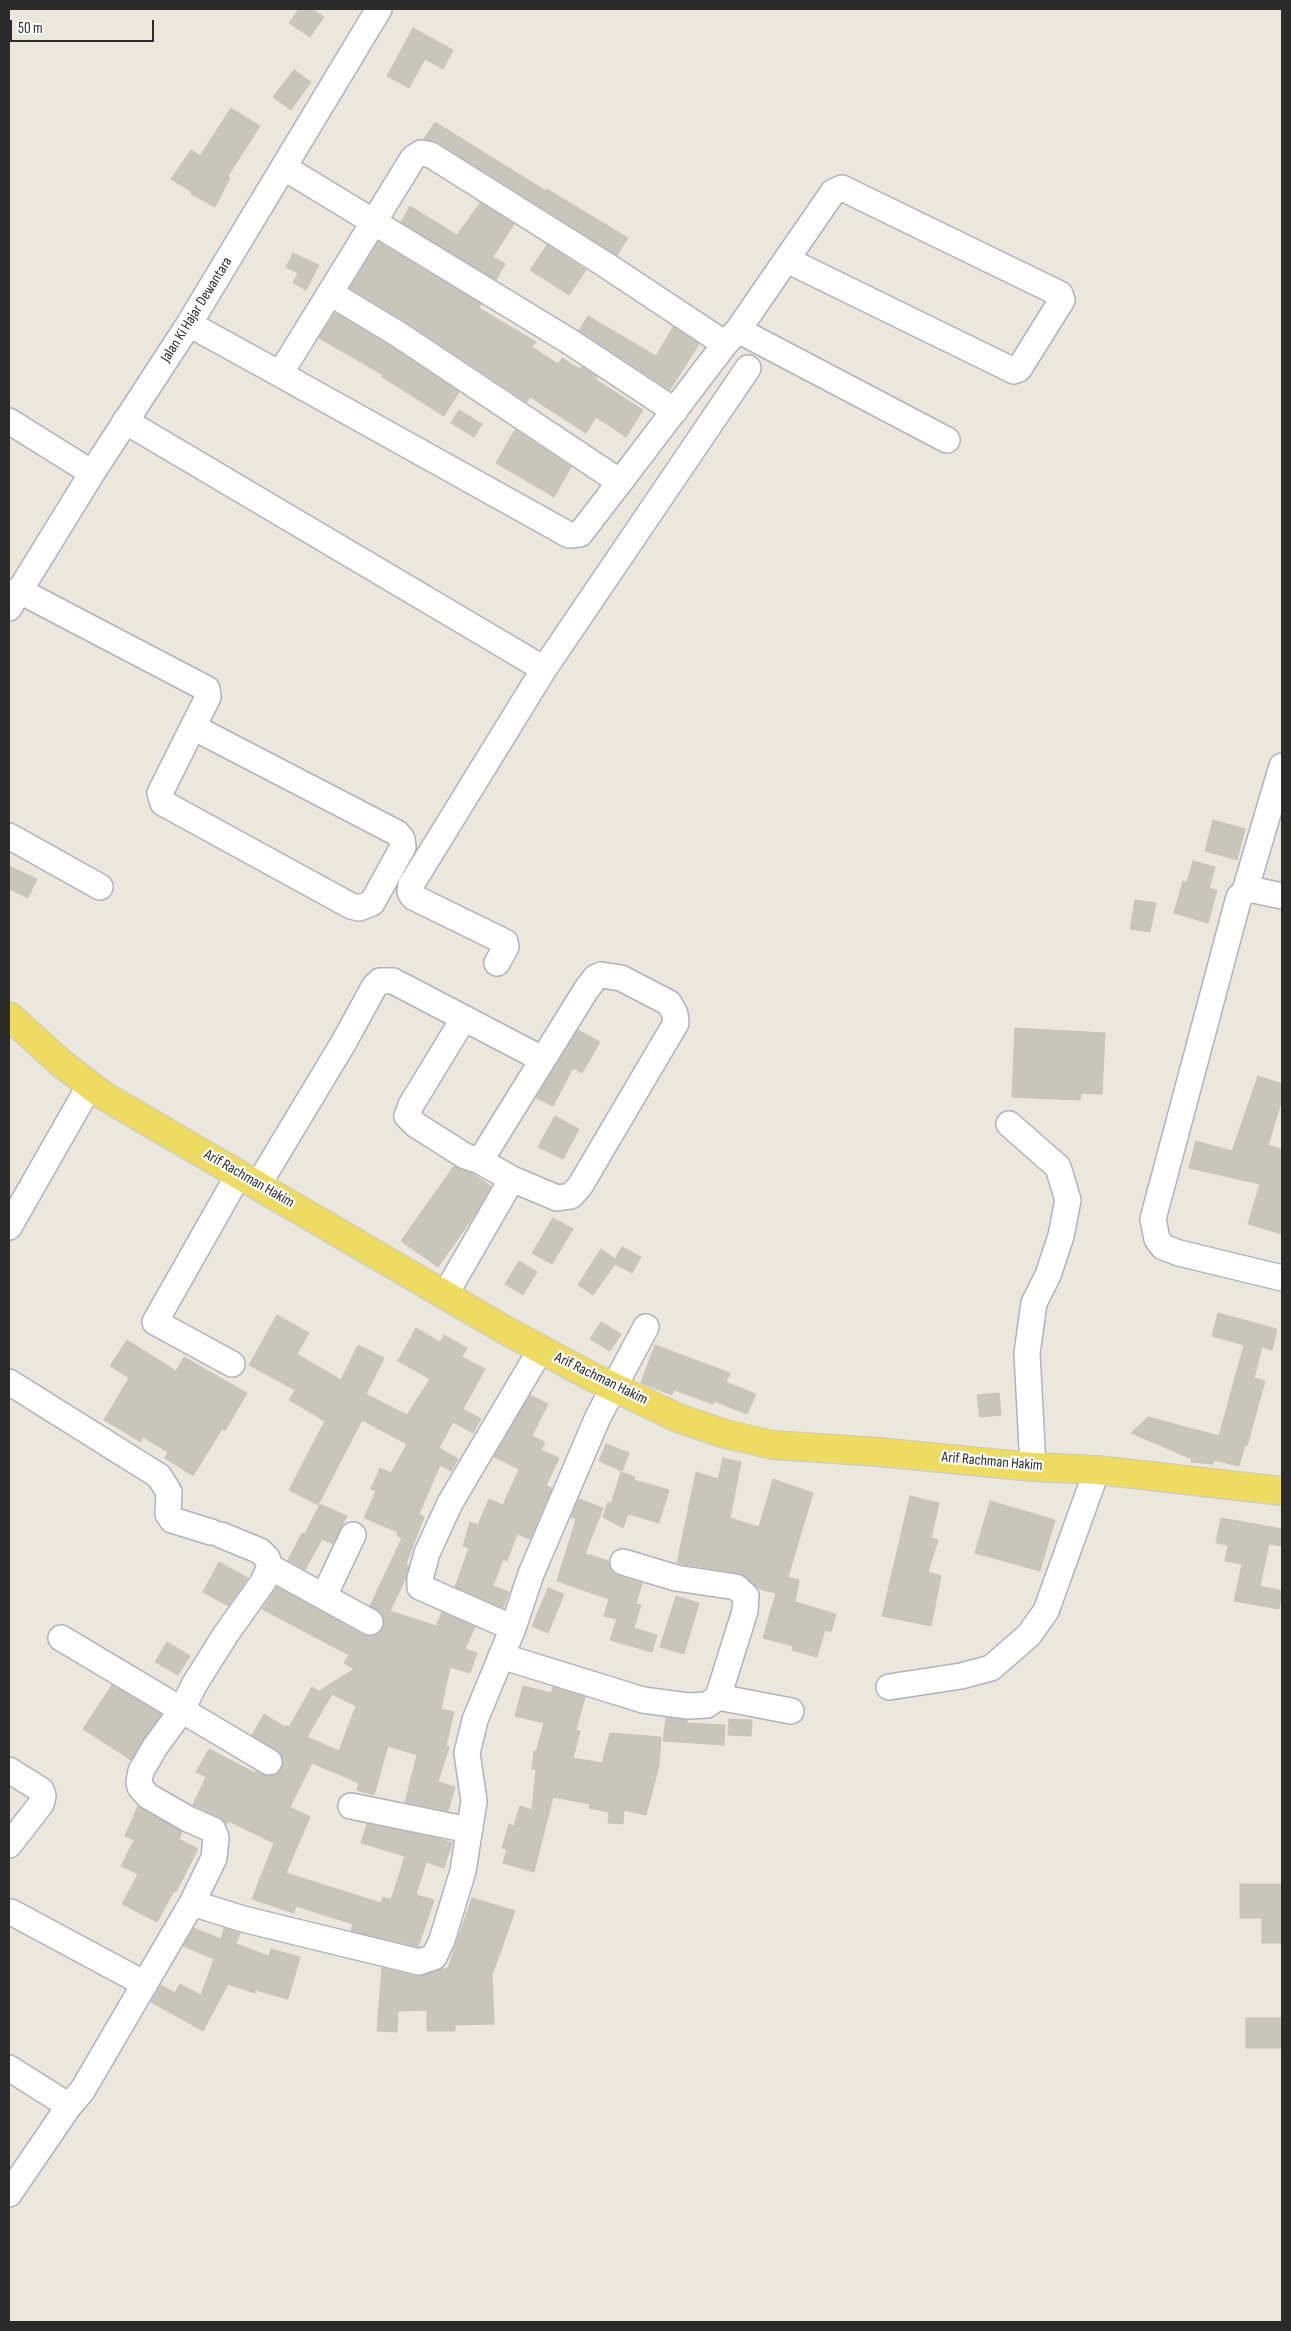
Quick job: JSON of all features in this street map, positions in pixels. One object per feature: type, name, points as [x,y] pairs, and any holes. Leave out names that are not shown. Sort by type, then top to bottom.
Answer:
[{"type":"main road","name":"Arif Rachman Hakim","points":[[9,1016],[61,1063],[104,1096],[541,1349],[613,1387],[678,1418],[724,1434],[773,1446],[878,1452],[1033,1467],[1097,1470],[1281,1486]]},
{"type":"street","name":"Jalan Ki Hajar Dewantara","points":[[14,599],[125,421],[189,324],[285,168],[379,9]]},
{"type":"street","points":[[280,374],[413,158],[421,153],[431,155],[606,265],[732,337],[947,440]]},
{"type":"street","points":[[285,168],[569,341],[674,411]]},
{"type":"street","points":[[189,324],[569,535],[580,534],[732,337],[833,192],[842,188],[1060,294],[1062,300],[1019,369],[1014,371],[787,260]]},
{"type":"street","points":[[330,293],[398,334],[620,482]]},
{"type":"street","points":[[497,962],[506,947],[505,942],[413,898],[410,889],[544,669],[748,368]]},
{"type":"street","points":[[125,421],[544,669]]},
{"type":"street","points":[[10,424],[92,473]]},
{"type":"street","points":[[14,599],[207,688],[209,694],[160,792],[163,803],[351,906],[359,908],[372,903],[403,847],[402,839],[397,833],[193,727]]},
{"type":"street","points":[[1282,766],[1245,891],[1234,910],[1154,1219],[1154,1230],[1163,1247],[1179,1253],[1282,1278]]},
{"type":"street","points":[[9,836],[100,887]]},
{"type":"street","points":[[1245,891],[1264,891],[1282,896]]},
{"type":"street","points":[[464,1018],[411,1105],[407,1116],[416,1125],[465,1156],[480,1161],[512,1179],[557,1198],[571,1196],[580,1186],[676,1023],[675,1014],[668,1003],[621,978],[601,975],[595,978],[542,1059],[480,1161]]},
{"type":"street","points":[[232,1364],[155,1322],[380,981],[393,981],[542,1059]]},
{"type":"street","points":[[9,1227],[90,1085]]},
{"type":"street","points":[[1009,1124],[1058,1167],[1068,1200],[1061,1236],[1048,1275],[1034,1303],[1027,1353],[1033,1467]]},
{"type":"street","points":[[445,1294],[512,1179]]},
{"type":"street","points":[[192,1903],[242,1919],[419,1962],[434,1957],[442,1940],[463,1871],[474,1801],[467,1753],[475,1720],[513,1628],[531,1574],[613,1387],[646,1327]]},
{"type":"street","points":[[513,1628],[420,1587],[420,1579],[427,1553],[450,1502],[541,1349]]},
{"type":"street","points":[[9,1382],[159,1476],[169,1492],[168,1514],[172,1520],[216,1533],[260,1551],[267,1558],[270,1567],[370,1622]]},
{"type":"street","points":[[889,1687],[961,1676],[991,1668],[1029,1636],[1046,1611],[1097,1470]]},
{"type":"street","points":[[324,1596],[353,1536]]},
{"type":"street","points":[[501,1656],[643,1700],[688,1706],[707,1705],[718,1697],[745,1611],[746,1596],[736,1587],[676,1578],[623,1562]]},
{"type":"street","points":[[9,2194],[82,2091],[192,1903],[214,1858],[216,1838],[213,1830],[188,1819],[148,1796],[140,1787],[141,1771],[174,1719],[182,1710],[194,1685],[226,1634],[263,1582],[270,1567]]},
{"type":"street","points":[[61,1638],[270,1762]]},
{"type":"street","points":[[718,1697],[791,1711]]},
{"type":"street","points":[[9,1770],[41,1790],[43,1796],[41,1804],[9,1846]]},
{"type":"street","points":[[351,1806],[470,1830]]},
{"type":"street","points":[[11,1912],[145,1984]]},
{"type":"street","points":[[9,2068],[70,2106]]},
{"type":"building","points":[[299,9],[312,9],[324,17],[310,37],[289,23]]},
{"type":"building","points":[[413,28],[453,50],[443,69],[425,59],[409,88],[387,76]]},
{"type":"building","points":[[294,70],[311,82],[291,110],[273,97]]},
{"type":"building","points":[[231,108],[260,126],[228,176],[230,178],[215,207],[191,194],[192,192],[171,179],[191,150],[200,156]]},
{"type":"building","points":[[435,122],[546,191],[547,189],[628,238],[617,255],[439,143],[424,139]]},
{"type":"building","points":[[480,203],[514,224],[493,257],[505,264],[496,280],[401,222],[410,206],[457,235]]},
{"type":"building","points":[[378,242],[481,304],[479,308],[536,342],[532,347],[558,364],[562,358],[580,369],[582,367],[597,377],[595,379],[643,410],[626,437],[596,417],[586,433],[530,397],[527,402],[406,322],[350,288]]},
{"type":"building","points":[[547,245],[586,270],[569,295],[530,270]]},
{"type":"building","points":[[293,253],[319,265],[306,290],[293,283],[298,273],[286,267]]},
{"type":"building","points":[[335,313],[390,346],[459,392],[444,416],[382,377],[383,375],[319,338]]},
{"type":"building","points":[[588,316],[656,356],[673,327],[699,344],[670,390],[579,330]]},
{"type":"building","points":[[459,410],[482,424],[474,437],[451,423]]},
{"type":"building","points":[[515,430],[571,467],[554,497],[496,463]]},
{"type":"building","points":[[1213,820],[1245,829],[1237,860],[1205,851]]},
{"type":"building","points":[[1193,861],[1215,867],[1209,888],[1217,890],[1208,923],[1174,913],[1183,881],[1187,882]]},
{"type":"building","points":[[9,866],[37,879],[28,898],[9,889]]},
{"type":"building","points":[[1135,900],[1156,903],[1150,932],[1130,929]]},
{"type":"building","points":[[1015,1028],[1105,1033],[1102,1094],[1081,1093],[1080,1100],[1012,1097]]},
{"type":"building","points":[[578,1030],[600,1042],[582,1073],[573,1068],[553,1106],[536,1098]]},
{"type":"building","points":[[1258,1076],[1282,1084],[1282,1100],[1268,1145],[1282,1149],[1282,1234],[1248,1224],[1260,1184],[1189,1168],[1196,1141],[1232,1151]]},
{"type":"building","points":[[555,1116],[579,1129],[563,1159],[538,1147]]},
{"type":"building","points":[[454,1166],[473,1174],[491,1186],[476,1213],[438,1267],[401,1241]]},
{"type":"building","points":[[553,1218],[573,1229],[552,1264],[532,1253]]},
{"type":"building","points":[[622,1247],[641,1257],[632,1273],[615,1264],[593,1295],[578,1285],[601,1249],[615,1259]]},
{"type":"building","points":[[519,1261],[537,1272],[523,1295],[505,1284]]},
{"type":"building","points":[[1218,1313],[1277,1329],[1272,1350],[1262,1347],[1254,1378],[1265,1381],[1247,1446],[1245,1445],[1239,1466],[1214,1460],[1213,1464],[1191,1462],[1192,1459],[1131,1433],[1148,1417],[1219,1436],[1244,1345],[1212,1336]]},
{"type":"building","points":[[277,1315],[309,1333],[297,1354],[341,1380],[358,1345],[384,1358],[366,1394],[407,1415],[430,1379],[398,1361],[416,1328],[440,1342],[444,1335],[467,1348],[462,1357],[485,1369],[463,1409],[481,1419],[473,1433],[453,1422],[439,1448],[458,1459],[451,1471],[440,1465],[419,1514],[424,1517],[406,1564],[409,1566],[406,1578],[390,1611],[436,1626],[442,1612],[475,1627],[465,1649],[477,1653],[470,1673],[450,1667],[441,1709],[454,1712],[446,1746],[449,1747],[438,1782],[455,1787],[448,1811],[405,1802],[417,1755],[388,1746],[374,1795],[357,1790],[359,1783],[312,1763],[290,1807],[310,1817],[286,1873],[381,1903],[383,1897],[391,1900],[405,1856],[361,1843],[367,1824],[452,1843],[444,1868],[426,1862],[416,1895],[434,1900],[418,1947],[351,1931],[353,1924],[296,1906],[294,1913],[252,1899],[274,1843],[228,1821],[227,1824],[219,1817],[193,1805],[206,1777],[196,1772],[209,1749],[255,1773],[256,1771],[268,1776],[276,1775],[281,1770],[283,1763],[281,1755],[252,1735],[264,1714],[285,1727],[287,1725],[289,1727],[312,1687],[319,1691],[354,1669],[344,1663],[349,1655],[262,1609],[277,1587],[363,1635],[377,1634],[383,1628],[384,1621],[382,1614],[370,1606],[402,1538],[397,1536],[398,1532],[364,1518],[376,1491],[371,1489],[380,1468],[391,1473],[407,1444],[362,1420],[318,1505],[289,1490],[325,1421],[289,1400],[295,1390],[249,1365]],"holes":[[[332,1694],[356,1706],[339,1751],[307,1737]]]},
{"type":"building","points":[[601,1322],[621,1334],[610,1351],[590,1339]]},
{"type":"building","points":[[127,1340],[176,1371],[184,1357],[247,1393],[225,1431],[222,1429],[193,1476],[165,1458],[168,1452],[143,1437],[141,1442],[104,1420],[129,1378],[110,1366]]},
{"type":"building","points":[[655,1345],[730,1373],[726,1382],[756,1394],[747,1414],[714,1401],[713,1404],[674,1390],[672,1395],[641,1383]]},
{"type":"building","points":[[999,1393],[1001,1415],[980,1417],[977,1395]]},
{"type":"building","points":[[530,1395],[548,1404],[532,1436],[545,1442],[541,1450],[559,1458],[546,1486],[552,1488],[530,1539],[517,1534],[507,1561],[503,1559],[493,1586],[509,1592],[503,1608],[455,1587],[469,1548],[463,1546],[470,1522],[478,1525],[489,1499],[503,1505],[519,1469],[494,1457]]},
{"type":"building","points":[[606,1444],[629,1453],[622,1471],[599,1461]]},
{"type":"building","points":[[723,1458],[741,1462],[730,1518],[759,1527],[773,1479],[813,1493],[788,1577],[799,1580],[795,1602],[836,1614],[831,1632],[825,1630],[817,1657],[792,1650],[793,1646],[763,1638],[776,1593],[762,1590],[739,1573],[677,1563],[696,1472],[718,1479]]},
{"type":"building","points":[[621,1472],[635,1477],[634,1480],[669,1490],[659,1523],[628,1514],[623,1528],[603,1517],[608,1502],[611,1504]]},
{"type":"building","points":[[910,1496],[939,1503],[931,1538],[938,1540],[928,1572],[941,1576],[931,1626],[882,1616]]},
{"type":"building","points":[[579,1499],[603,1508],[585,1554],[609,1562],[612,1571],[618,1576],[642,1583],[636,1604],[641,1605],[634,1628],[657,1635],[652,1652],[610,1640],[617,1619],[604,1616],[609,1599],[557,1581],[576,1519],[571,1517]]},
{"type":"building","points":[[990,1501],[1055,1520],[1040,1571],[975,1553]]},
{"type":"building","points":[[320,1504],[347,1516],[333,1544],[322,1539],[305,1570],[288,1560],[302,1533],[305,1534]]},
{"type":"building","points":[[1221,1518],[1282,1529],[1282,1546],[1269,1544],[1260,1586],[1282,1591],[1279,1609],[1234,1601],[1242,1564],[1225,1561],[1228,1545],[1216,1543]]},
{"type":"building","points":[[219,1562],[248,1578],[228,1606],[203,1592]]},
{"type":"building","points":[[548,1588],[564,1594],[548,1633],[532,1626]]},
{"type":"building","points":[[676,1596],[699,1603],[684,1654],[660,1647]]},
{"type":"building","points":[[167,1642],[190,1656],[178,1675],[155,1662]]},
{"type":"building","points":[[112,1685],[161,1714],[131,1760],[83,1729]]},
{"type":"building","points":[[523,1686],[551,1693],[553,1687],[585,1697],[576,1730],[580,1731],[573,1758],[602,1763],[610,1733],[661,1737],[659,1766],[646,1815],[624,1810],[623,1824],[608,1823],[609,1812],[589,1808],[590,1804],[553,1797],[534,1872],[503,1863],[507,1849],[502,1848],[509,1824],[514,1826],[520,1806],[532,1810],[536,1769],[532,1769],[534,1751],[536,1752],[544,1723],[515,1716]]},
{"type":"building","points":[[666,1718],[687,1720],[687,1723],[725,1725],[724,1745],[663,1741]]},
{"type":"building","points":[[729,1719],[752,1720],[751,1736],[728,1735]]},
{"type":"building","points":[[138,1806],[182,1832],[179,1839],[198,1849],[176,1892],[174,1891],[157,1922],[122,1904],[138,1874],[121,1866],[134,1840],[125,1836]]},
{"type":"building","points":[[1240,1884],[1282,1884],[1282,1943],[1262,1943],[1262,1918],[1240,1918]]},
{"type":"building","points":[[472,1898],[515,1911],[492,1975],[494,2024],[455,2025],[455,2031],[427,2031],[427,2010],[398,2011],[397,2032],[377,2031],[382,1968],[416,1976],[448,1968]]},
{"type":"building","points":[[194,1928],[221,1939],[224,1928],[240,1933],[236,1944],[269,1956],[271,1949],[300,1957],[288,1999],[255,1990],[255,1993],[228,1984],[203,2031],[151,2002],[161,1985],[175,1993],[180,1984],[201,1995],[214,1959],[183,1946]]},
{"type":"building","points":[[1246,2018],[1282,2018],[1282,2048],[1246,2048]]}]
